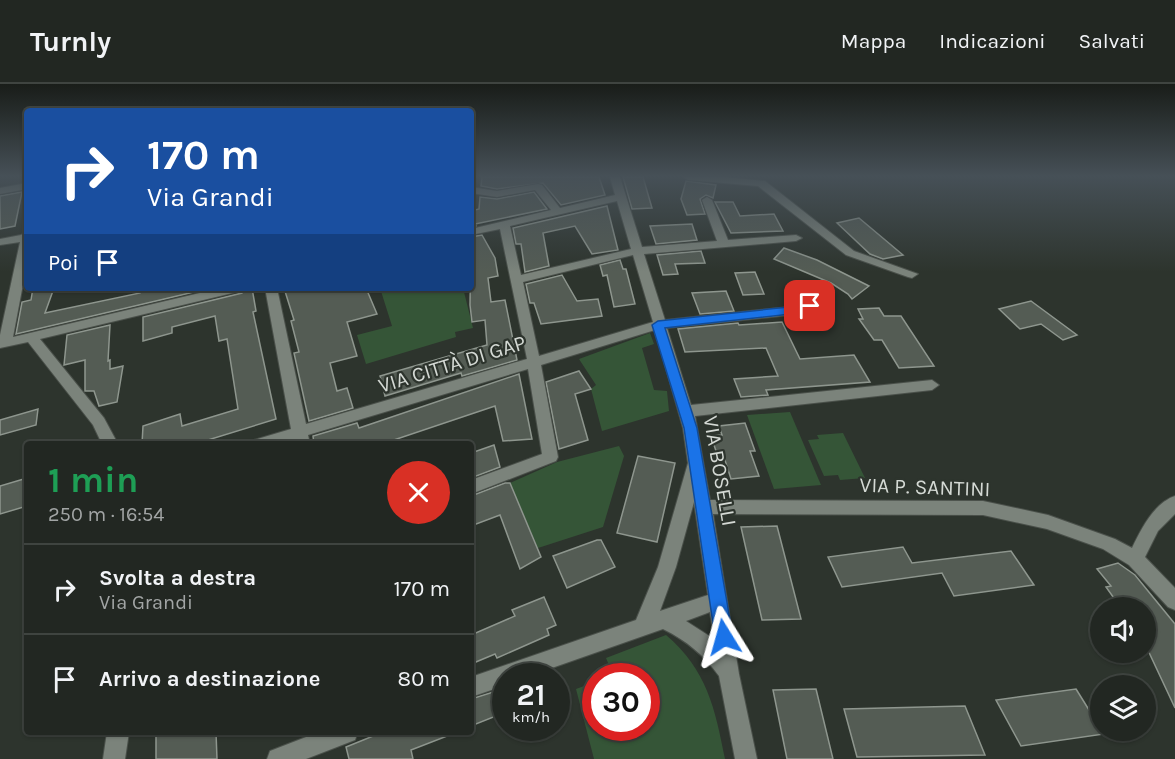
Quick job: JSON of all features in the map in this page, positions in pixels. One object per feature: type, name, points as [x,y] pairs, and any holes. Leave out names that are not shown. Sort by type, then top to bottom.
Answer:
[{"type":"street","points":[[555,208],[558,212]]},
{"type":"street","points":[[474,231],[573,208]]},
{"type":"street","name":"VIA BOSELLI","points":[[624,208],[658,325],[687,411],[729,674],[746,759]]},
{"type":"street","points":[[710,208],[723,243]]},
{"type":"street","points":[[792,208],[850,252],[912,274]]},
{"type":"street","points":[[474,486],[550,456],[534,362],[504,224]]},
{"type":"street","points":[[0,242],[24,237]]},
{"type":"street","points":[[516,280],[636,251],[796,238]]},
{"type":"street","points":[[24,249],[2,344],[224,291]]},
{"type":"street","points":[[272,291],[301,438]]},
{"type":"street","name":"VIA CITTÀ DI GAP","points":[[280,441],[301,438],[534,362],[658,325],[800,310],[810,306]]},
{"type":"street","points":[[31,337],[99,422],[108,441]]},
{"type":"street","points":[[687,411],[932,385]]},
{"type":"street","points":[[652,622],[670,563],[696,460]]},
{"type":"street","points":[[1135,559],[1152,526],[1175,503]]},
{"type":"street","name":"VIA P. SANTINI","points":[[704,507],[983,508],[1048,522],[1109,544],[1135,559],[1175,602]]},
{"type":"street","points":[[474,686],[719,600]]},
{"type":"street","points":[[652,622],[682,628],[709,646],[729,674]]},
{"type":"street","points":[[114,759],[118,735]]},
{"type":"street","points":[[278,759],[339,735]]},
{"type":"green space","points":[[381,291],[464,291],[473,328],[455,332],[456,337],[366,364],[357,335],[392,326]]},
{"type":"green space","points":[[650,333],[654,344],[642,348],[654,390],[667,391],[669,411],[602,431],[591,389],[596,385],[579,359]]},
{"type":"green space","points":[[790,412],[821,485],[774,489],[747,415]]},
{"type":"green space","points":[[843,433],[865,478],[840,480],[838,475],[824,476],[808,440],[819,439],[817,435]]},
{"type":"green space","points":[[619,446],[624,456],[603,527],[538,548],[510,483],[557,462]]},
{"type":"green space","points":[[666,635],[680,648],[700,676],[713,707],[725,759],[594,759],[589,741],[660,741],[660,663],[608,663],[606,658]]},
{"type":"green space","points":[[582,687],[582,712],[576,689]]},
{"type":"building","points":[[0,208],[19,208],[15,226],[0,229]]},
{"type":"building","points":[[596,208],[608,208],[618,250],[592,254],[575,226],[543,233],[549,266],[525,272],[521,244],[516,244],[513,228]]},
{"type":"building","points":[[685,208],[703,208],[705,214],[687,215]]},
{"type":"building","points":[[718,208],[736,208],[740,216],[774,214],[783,231],[731,233]]},
{"type":"building","points":[[547,209],[475,224],[474,226],[474,210]]},
{"type":"building","points":[[859,218],[903,255],[883,259],[870,254],[837,223]]},
{"type":"building","points":[[692,224],[697,240],[656,244],[650,226]]},
{"type":"building","points":[[482,235],[495,258],[498,276],[488,278],[491,302],[505,300],[517,360],[462,376],[461,373],[385,396],[380,376],[487,345],[485,320],[472,322],[470,291],[474,291],[474,236]]},
{"type":"building","points":[[784,248],[817,260],[869,286],[852,299],[831,283],[774,259]]},
{"type":"building","points":[[701,251],[705,263],[675,264],[678,274],[663,275],[657,255]]},
{"type":"building","points":[[620,260],[623,269],[626,269],[635,304],[614,307],[607,275],[603,276],[600,265]]},
{"type":"building","points":[[755,272],[764,294],[743,295],[735,273]]},
{"type":"building","points":[[562,275],[577,301],[598,299],[602,316],[541,324],[534,303],[530,303],[526,284]]},
{"type":"building","points":[[32,291],[53,291],[45,313],[140,293],[140,291],[198,291],[16,334],[22,302],[31,300]]},
{"type":"building","points":[[253,291],[256,311],[253,312],[276,419],[205,441],[142,441],[143,426],[180,414],[182,426],[238,409],[227,339],[219,341],[215,316],[172,327],[172,333],[143,341],[143,317]]},
{"type":"building","points":[[285,291],[367,291],[377,314],[347,322],[357,356],[330,363],[337,391],[347,388],[353,408],[309,421],[294,353],[299,352],[291,321],[294,320]]},
{"type":"building","points":[[726,291],[734,311],[700,314],[692,293]]},
{"type":"building","points":[[1031,301],[1077,335],[1063,340],[1041,324],[1020,329],[999,309]]},
{"type":"building","points":[[879,308],[884,316],[901,316],[934,366],[899,368],[882,340],[874,340],[859,319],[863,319],[858,309]]},
{"type":"building","points":[[782,322],[800,359],[854,355],[870,382],[766,390],[768,395],[741,397],[734,379],[778,376],[766,348],[685,352],[678,329],[738,323],[739,325]]},
{"type":"building","points":[[110,325],[108,361],[110,360],[110,369],[123,366],[117,402],[99,406],[94,391],[85,391],[85,360],[64,365],[67,335]]},
{"type":"building","points":[[579,371],[591,389],[575,394],[588,440],[559,449],[546,382]]},
{"type":"building","points":[[519,374],[532,439],[503,441],[495,406],[391,441],[314,441],[313,436],[357,423],[359,428]]},
{"type":"building","points":[[38,409],[36,425],[0,435],[0,420]]},
{"type":"building","points":[[745,423],[755,451],[750,451],[759,476],[731,479],[723,454],[717,454],[711,436],[722,435],[719,426]]},
{"type":"building","points":[[494,445],[500,467],[474,477],[474,452]]},
{"type":"building","points":[[638,456],[675,463],[657,542],[617,533]]},
{"type":"building","points":[[24,479],[24,507],[0,514],[0,486]]},
{"type":"building","points":[[510,483],[541,557],[520,569],[500,515],[474,525],[474,495]]},
{"type":"building","points":[[777,526],[801,619],[762,620],[741,527]]},
{"type":"building","points":[[601,540],[615,567],[567,588],[553,556]]},
{"type":"building","points":[[903,547],[912,563],[1011,551],[1034,585],[954,596],[942,573],[842,587],[828,557]]},
{"type":"building","points":[[1118,563],[1135,575],[1153,597],[1113,597],[1106,587],[1111,586],[1097,569]]},
{"type":"building","points":[[544,597],[556,625],[547,629],[549,635],[497,658],[495,654],[474,663],[474,634],[515,616],[512,610]]},
{"type":"building","points":[[1156,601],[1175,624],[1175,708],[1154,663],[1156,663]]},
{"type":"building","points":[[816,689],[833,759],[787,759],[773,690]]},
{"type":"building","points":[[1076,689],[1090,712],[1090,736],[1021,746],[996,700]]},
{"type":"building","points":[[492,692],[492,718],[474,725],[474,698]]},
{"type":"building","points":[[965,706],[985,755],[857,757],[844,709]]},
{"type":"building","points":[[156,735],[216,735],[217,759],[156,759]]},
{"type":"building","points":[[376,735],[450,735],[411,750],[413,759],[349,759],[346,747]]},
{"type":"route","points":[[724,637],[691,428],[658,325],[800,310],[810,306]]}]
